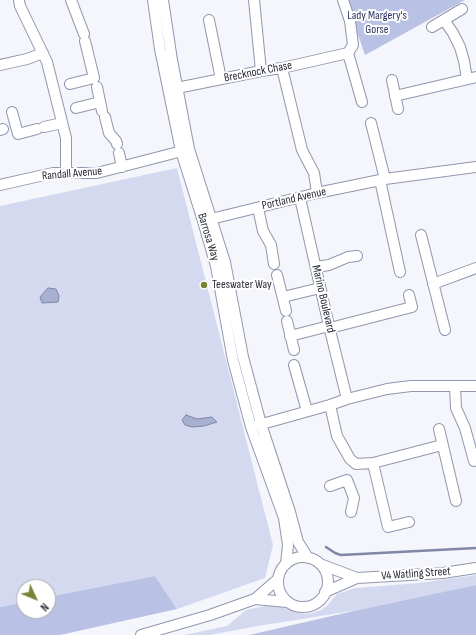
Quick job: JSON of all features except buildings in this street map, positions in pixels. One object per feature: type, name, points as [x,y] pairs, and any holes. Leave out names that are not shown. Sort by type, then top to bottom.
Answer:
[{"type":"street","points":[[19,0],[20,6],[43,53],[62,85],[68,110],[62,124],[66,138],[66,173]]},
{"type":"street","points":[[62,85],[94,78],[84,37],[70,0]]},
{"type":"street","name":"Barrosa Way","points":[[153,0],[160,49],[173,89]]},
{"type":"street","name":"Barrosa Way","points":[[163,0],[173,89],[185,150],[208,220],[225,262],[243,357],[261,424],[290,512],[298,542],[308,558]]},
{"type":"street","points":[[254,0],[261,71]]},
{"type":"street","points":[[343,0],[350,20],[353,44],[348,53],[362,102]]},
{"type":"street","points":[[432,27],[462,9]]},
{"type":"street","points":[[208,20],[220,79]]},
{"type":"street","points":[[395,96],[471,78],[460,48],[453,33],[444,20]]},
{"type":"street","points":[[0,65],[28,59],[43,53]]},
{"type":"street","name":"Brecknock Chase","points":[[173,89],[282,68],[348,53]]},
{"type":"street","points":[[282,68],[302,150],[314,173],[318,193]]},
{"type":"street","points":[[392,80],[398,109]]},
{"type":"street","points":[[97,87],[109,133],[116,142],[122,167]]},
{"type":"street","points":[[68,110],[103,110]]},
{"type":"street","points":[[12,112],[18,134],[62,124]]},
{"type":"street","points":[[371,123],[400,272]]},
{"type":"street","name":"Randall Avenue","points":[[0,186],[53,173],[97,173],[185,150]]},
{"type":"street","name":"Portland Avenue","points":[[208,220],[383,179],[476,167]]},
{"type":"street","name":"Marino Boulevard","points":[[300,198],[347,399]]},
{"type":"street","points":[[258,208],[263,230],[271,245],[274,264]]},
{"type":"street","name":"Barrosa Way","points":[[208,220],[233,360],[251,427],[284,518],[288,545],[286,564]]},
{"type":"street","points":[[421,235],[445,330]]},
{"type":"street","points":[[316,268],[329,265],[350,254]]},
{"type":"street","points":[[433,284],[476,268]]},
{"type":"street","points":[[277,275],[294,350]]},
{"type":"street","points":[[283,297],[320,288]]},
{"type":"street","points":[[290,336],[412,307],[409,295]]},
{"type":"street","points":[[294,365],[307,411]]},
{"type":"street","points":[[251,427],[347,399],[388,389],[411,386],[476,386]]},
{"type":"street","points":[[454,386],[456,408],[465,428],[474,461]]},
{"type":"street","points":[[330,405],[337,436],[350,459],[356,464],[373,463],[442,445]]},
{"type":"street","points":[[439,429],[456,501]]},
{"type":"street","points":[[373,463],[383,528],[409,522]]},
{"type":"street","points":[[330,486],[347,480],[354,473],[356,464]]},
{"type":"street","points":[[347,480],[354,498],[350,512]]},
{"type":"street","points":[[296,558],[308,558],[320,564],[324,569],[327,580],[325,592],[322,598],[306,607],[299,607],[288,602],[281,594],[278,584],[278,579],[282,568],[286,564],[296,558]]},
{"type":"street","name":"V4 Watling Street","points":[[320,564],[357,578]]},
{"type":"street","name":"V4 Watling Street","points":[[325,592],[357,578],[443,573],[476,568]]},
{"type":"street","points":[[142,635],[210,616],[255,599],[278,579]]},
{"type":"street","points":[[255,599],[288,602]]},
{"type":"shaded area","points":[[177,168],[273,545],[265,578],[177,609],[155,576],[56,595],[56,579],[16,579],[16,604],[0,607],[0,206]]},
{"type":"shaded area","points":[[48,288],[56,289],[59,296],[58,302],[42,303],[40,297]]},
{"type":"shaded area","points":[[186,415],[197,419],[212,417],[217,422],[204,426],[192,427],[185,425],[182,420]]},
{"type":"shaded area","points":[[476,575],[476,585],[358,610],[210,635],[184,635],[227,626],[246,610],[274,604],[295,612],[306,614],[313,613],[327,606],[337,594],[355,588],[419,583]]},
{"type":"green space","name":"Lady Margery's Gorse","points":[[346,0],[465,0],[365,55]]},
{"type":"green space","points":[[155,576],[177,609],[60,635],[0,635],[0,607],[16,604],[16,619],[56,619],[56,595]]},
{"type":"green space","points":[[476,585],[476,635],[249,635],[358,610]]},
{"type":"waterway","points":[[326,547],[341,555],[476,548]]},
{"type":"place","name":"Teeswater Way","points":[[204,285]]}]
